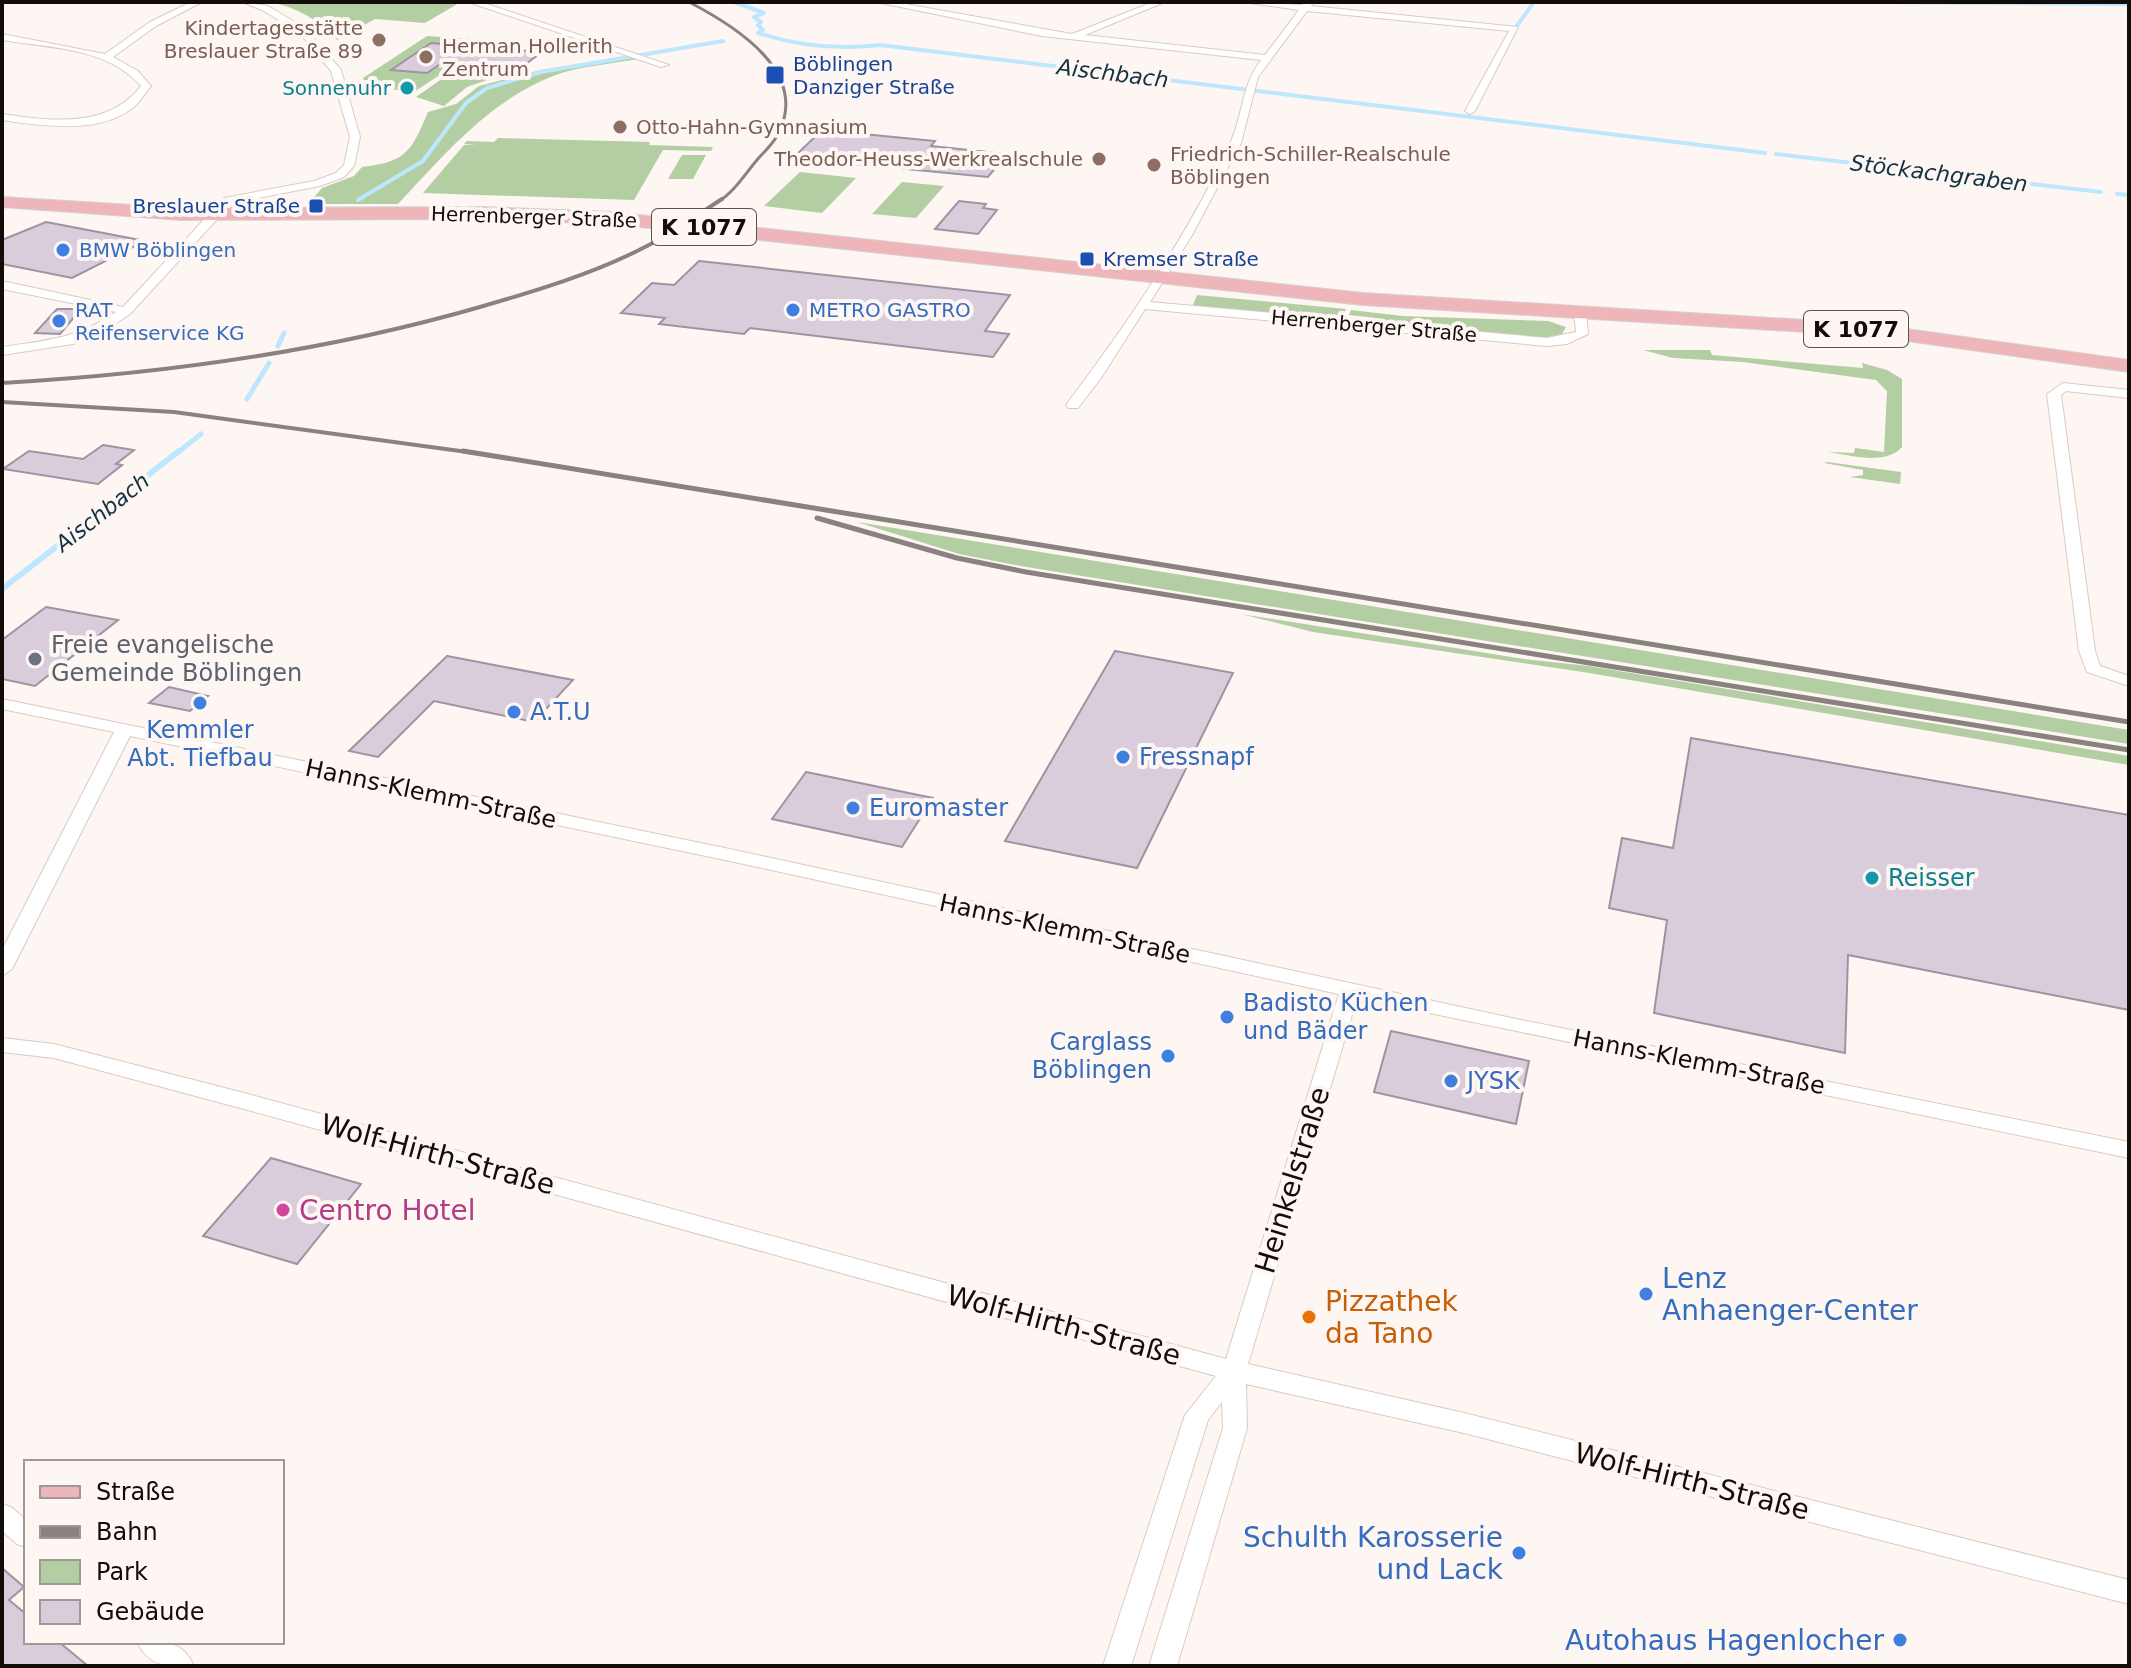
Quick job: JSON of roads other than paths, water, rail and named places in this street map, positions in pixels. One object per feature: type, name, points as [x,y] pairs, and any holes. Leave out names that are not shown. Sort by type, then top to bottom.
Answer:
[{"type":"main road","name":"Herrenberger Straße","points":[[2,202],[100,211],[215,214],[484,213],[612,218],[1158,280],[1363,299],[1871,330],[2129,366]]},
{"type":"street","points":[[109,55],[153,24],[198,2]]},
{"type":"street","points":[[2,351],[73,340],[95,332],[126,311],[224,203],[239,196],[300,188],[340,175],[351,163],[355,137],[344,88],[320,48],[302,30],[265,8],[246,2]]},
{"type":"street","points":[[472,2],[664,65]]},
{"type":"street","points":[[880,2],[1071,37],[1266,58]]},
{"type":"street","points":[[925,12],[953,2]]},
{"type":"street","points":[[1071,37],[1161,2]]},
{"type":"street","points":[[1247,2],[1307,5],[1515,29],[1470,111]]},
{"type":"street","points":[[1073,405],[1095,378],[1158,280],[1232,152],[1248,90],[1266,58],[1307,5]]},
{"type":"street","points":[[2,37],[109,55],[136,71],[146,86],[130,106],[94,118],[63,123],[2,117]]},
{"type":"street","points":[[2,285],[126,311]]},
{"type":"street","name":"Herrenberger Straße","points":[[1143,305],[1547,342],[1563,341],[1582,334],[1580,311]]},
{"type":"street","points":[[2129,394],[2063,387],[2054,394],[2087,651],[2093,669],[2129,681]]},
{"type":"street","name":"Hanns-Klemm-Straße","points":[[2,704],[725,854],[1350,990],[2129,1150]]},
{"type":"street","points":[[2,969],[124,730]]},
{"type":"street","name":"Heinkelstraße","points":[[1163,1666],[1235,1428],[1234,1371],[1350,990]]},
{"type":"street","name":"Wolf-Hirth-Straße","points":[[2,1045],[54,1051],[244,1101],[1234,1371],[1450,1420],[2129,1592]]},
{"type":"street","name":"Heinkelstraße","points":[[1117,1666],[1197,1415],[1234,1371]]},
{"type":"street","points":[[2,1515],[24,1534]]},
{"type":"street","points":[[153,1644],[180,1666]]},
{"type":"waterway","name":"Aischbach","points":[[734,2],[764,13],[754,17],[761,22],[758,25],[763,30],[758,33],[803,44],[833,47],[880,45],[1765,153]]},
{"type":"waterway","name":"Aischbach","points":[[1516,27],[1534,2]]},
{"type":"waterway","name":"Aischbach","points":[[1871,2],[2129,4]]},
{"type":"waterway","name":"Aischbach","points":[[358,200],[423,161],[466,103],[487,88],[541,72],[723,41]]},
{"type":"waterway","name":"Stöckachgraben","points":[[1776,154],[2101,192]]},
{"type":"waterway","name":"Stöckachgraben","points":[[2117,194],[2129,195]]},
{"type":"waterway","name":"Aischbach","points":[[278,346],[284,333]]},
{"type":"waterway","name":"Aischbach","points":[[247,399],[269,363]]},
{"type":"waterway","name":"Aischbach","points":[[177,453],[201,434]]},
{"type":"waterway","name":"Aischbach","points":[[2,589],[179,451]]},
{"type":"railway","points":[[689,2],[727,24],[763,54],[777,72],[784,92],[785,113],[777,136],[734,188],[719,201]]},
{"type":"railway","points":[[2,383],[183,367],[303,348],[421,323],[522,295],[605,266],[665,236],[719,201]]},
{"type":"railway","points":[[2,402],[174,412],[475,453]]},
{"type":"railway","points":[[463,451],[2129,722]]},
{"type":"railway","points":[[817,518],[957,558],[1026,572],[2129,750]]},
{"type":"place","name":"Kindertagesstätte Breslauer Straße 89","points":[[379,40]]},
{"type":"place","name":"Herman Hollerith Zentrum","points":[[426,57]]},
{"type":"place","name":"Böblingen Danziger Straße","points":[[775,75]]},
{"type":"place","name":"Sonnenuhr","points":[[407,88]]},
{"type":"place","name":"Otto-Hahn-Gymnasium","points":[[620,127]]},
{"type":"place","name":"Theodor-Heuss-Werkrealschule","points":[[1099,159]]},
{"type":"place","name":"Friedrich-Schiller-Realschule Böblingen","points":[[1154,165]]},
{"type":"place","name":"Breslauer Straße","points":[[316,206]]},
{"type":"place","name":"BMW Böblingen","points":[[63,250]]},
{"type":"place","name":"Kremser Straße","points":[[1087,259]]},
{"type":"place","name":"METRO GASTRO","points":[[793,310]]},
{"type":"place","name":"RAT Reifenservice KG","points":[[59,321]]},
{"type":"place","name":"Freie evangelische Gemeinde Böblingen","points":[[35,659]]},
{"type":"place","name":"Kemmler Abt. Tiefbau","points":[[200,703]]},
{"type":"place","name":"A.T.U","points":[[514,712]]},
{"type":"place","name":"Fressnapf","points":[[1123,757]]},
{"type":"place","name":"Euromaster","points":[[853,808]]},
{"type":"place","name":"Reisser","points":[[1872,878]]},
{"type":"place","name":"Badisto Küchen und Bäder","points":[[1227,1017]]},
{"type":"place","name":"Carglass Böblingen","points":[[1168,1056]]},
{"type":"place","name":"JYSK","points":[[1451,1081]]},
{"type":"place","name":"Centro Hotel","points":[[283,1210]]},
{"type":"place","name":"Lenz Anhaenger-Center","points":[[1646,1294]]},
{"type":"place","name":"Pizzathek da Tano","points":[[1309,1317]]},
{"type":"place","name":"Schulth Karosserie und Lack","points":[[1519,1553]]},
{"type":"place","name":"Autohaus Hagenlocher","points":[[1900,1640]]}]
